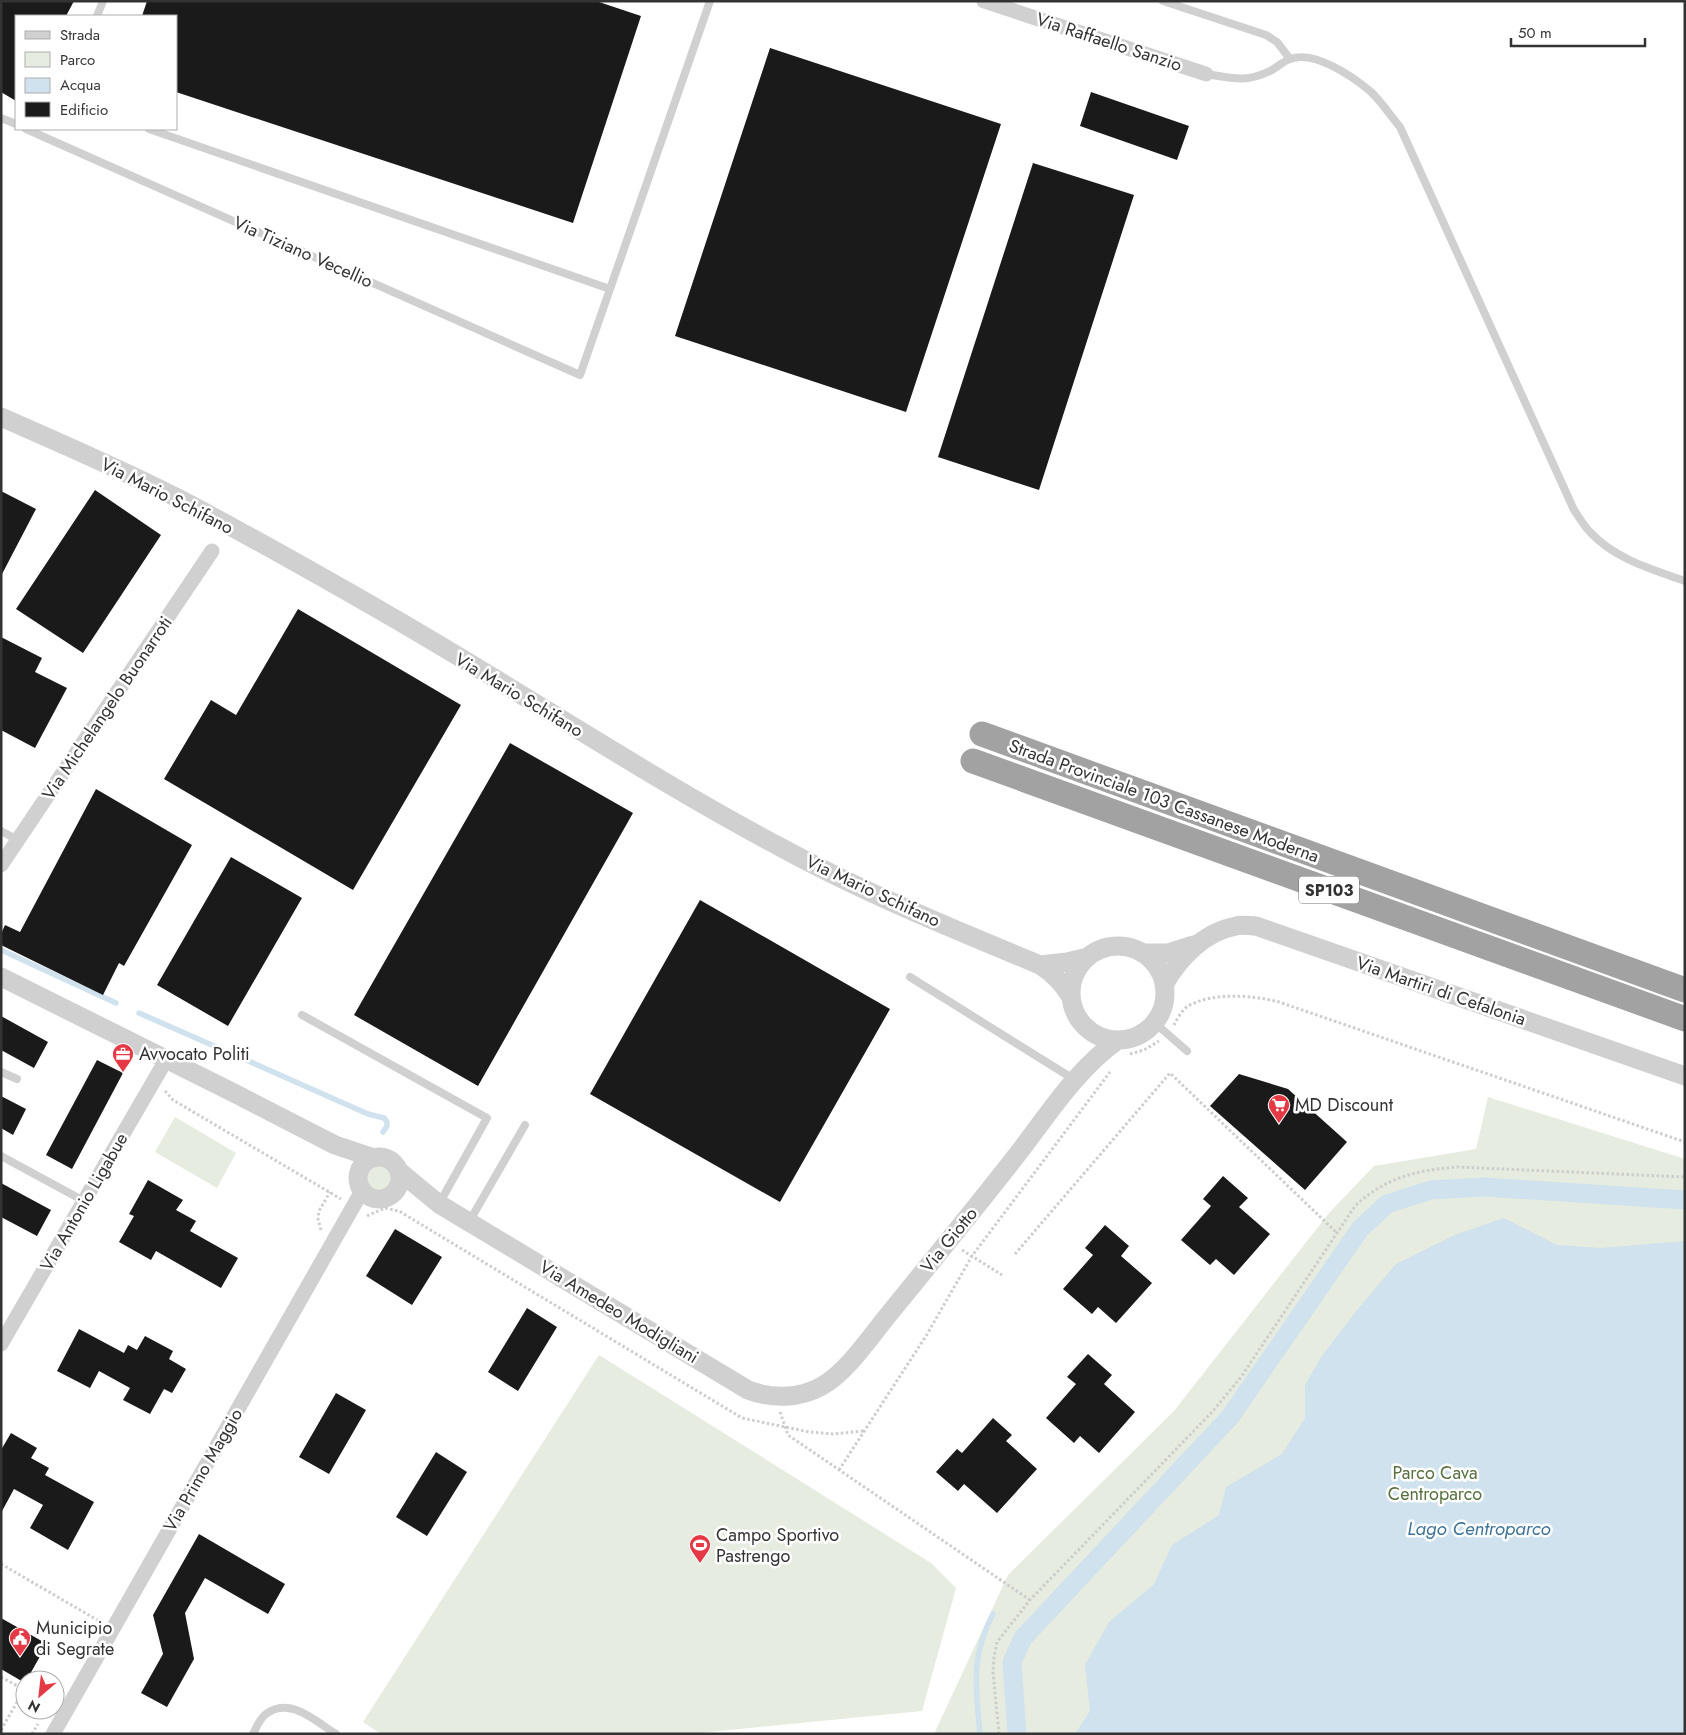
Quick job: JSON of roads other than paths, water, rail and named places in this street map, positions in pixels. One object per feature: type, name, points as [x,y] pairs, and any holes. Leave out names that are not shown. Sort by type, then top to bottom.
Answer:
[{"type":"highway","name":"Strada Provinciale 103 Cassanese Moderna","points":[[982,734],[1685,990]]},
{"type":"highway","name":"Strada Provinciale 103 Cassanese Moderna","points":[[973,762],[1685,1019]]},
{"type":"street","name":"Via Raffaello Sanzio","points":[[984,1],[1206,74]]},
{"type":"street","name":"Via Mario Schifano","points":[[1,417],[116,468],[187,504],[392,617],[557,718],[726,818],[784,849],[862,888],[1040,965],[1055,975],[1071,997]]},
{"type":"street","name":"Via Michelangelo Buonarroti","points":[[1,865],[212,551]]},
{"type":"street","name":"Via Martiri di Cefalonia","points":[[1164,985],[1172,970],[1183,956],[1212,935],[1238,925],[1256,926],[1685,1076]]},
{"type":"street","name":"Via Martiri di Cefalonia","points":[[1142,953],[1168,953],[1199,944]]},
{"type":"street","points":[[1114,946],[1129,948],[1142,953],[1154,964],[1162,978],[1164,1005],[1155,1023],[1120,1048],[1084,1026],[1075,1012],[1071,997],[1072,982],[1081,963],[1100,950],[1114,946]]},
{"type":"street","name":"Via Mario Schifano","points":[[1040,965],[1088,957]]},
{"type":"street","points":[[1,978],[334,1145],[374,1158],[388,1159],[396,1165],[399,1171],[399,1186],[392,1195],[385,1198],[362,1192]]},
{"type":"street","name":"Via Giotto","points":[[1077,1077],[1087,1048],[1084,1026]]},
{"type":"street","name":"Via Giotto","points":[[806,1392],[822,1386],[841,1370],[948,1243],[1077,1077],[1120,1048]]},
{"type":"street","name":"Via Antonio Ligabue","points":[[1,1344],[166,1060]]},
{"type":"street","points":[[334,1145],[351,1162],[362,1192]]},
{"type":"street","points":[[362,1192],[366,1162],[374,1158]]},
{"type":"street","name":"Via Amedeo Modigliani","points":[[399,1171],[439,1204],[748,1390],[777,1397],[806,1392]]},
{"type":"street","name":"Via Primo Maggio","points":[[53,1734],[362,1192]]},
{"type":"street","name":"Via Amedeo Modigliani","points":[[392,1195],[415,1197],[439,1204]]},
{"type":"lane","points":[[97,15],[103,1]]},
{"type":"lane","points":[[152,130],[610,289],[710,1]]},
{"type":"lane","points":[[1163,1],[1266,35],[1277,42],[1290,59]]},
{"type":"lane","points":[[1206,74],[1252,79],[1271,71],[1290,59],[1306,57],[1325,63],[1347,75],[1371,92],[1400,127],[1574,510],[1590,532],[1612,551],[1639,565],[1685,582]]},
{"type":"lane","points":[[1,118],[15,124]]},
{"type":"lane","name":"Via Tiziano Vecellio","points":[[28,130],[580,375],[610,289]]},
{"type":"lane","points":[[1,831],[18,840]]},
{"type":"lane","points":[[910,978],[1077,1077]]},
{"type":"lane","points":[[302,1015],[487,1118],[439,1204]]},
{"type":"lane","points":[[1155,1023],[1187,1051]]},
{"type":"lane","points":[[1,1072],[17,1079]]},
{"type":"lane","points":[[469,1222],[525,1125]]},
{"type":"lane","points":[[1,1156],[84,1201]]},
{"type":"lane","points":[[253,1734],[264,1715],[278,1708],[294,1708],[336,1734]]},
{"type":"water","name":"Lago Centroparco","points":[[1504,1218],[1557,1245],[1600,1248],[1685,1241],[1685,1734],[1075,1734],[1090,1711],[1085,1665],[1109,1622],[1154,1584],[1172,1545],[1219,1515],[1226,1487],[1282,1454],[1305,1418],[1305,1385],[1321,1357],[1357,1310],[1396,1264],[1457,1234]]},
{"type":"waterway","points":[[1,950],[116,1003]]},
{"type":"waterway","points":[[139,1013],[221,1049]]},
{"type":"waterway","points":[[244,1059],[368,1114],[384,1118],[387,1126],[383,1132]]},
{"type":"waterway","points":[[1017,1734],[1012,1662],[1023,1638],[1230,1417],[1360,1229],[1387,1204],[1431,1190],[1484,1187],[1685,1200]]},
{"type":"waterway","points":[[980,1734],[976,1673],[981,1645],[993,1614]]},
{"type":"place","name":"Avvocato Politi","points":[[123,1073]]},
{"type":"place","name":"MD Discount","points":[[1279,1124]]},
{"type":"place","name":"Campo Sportivo Pastrengo","points":[[700,1564]]},
{"type":"place","name":"Municipio di Segrate","points":[[20,1657]]},
{"type":"park label","name":"Parco Cava Centroparco","points":[[1435,1484]]}]
